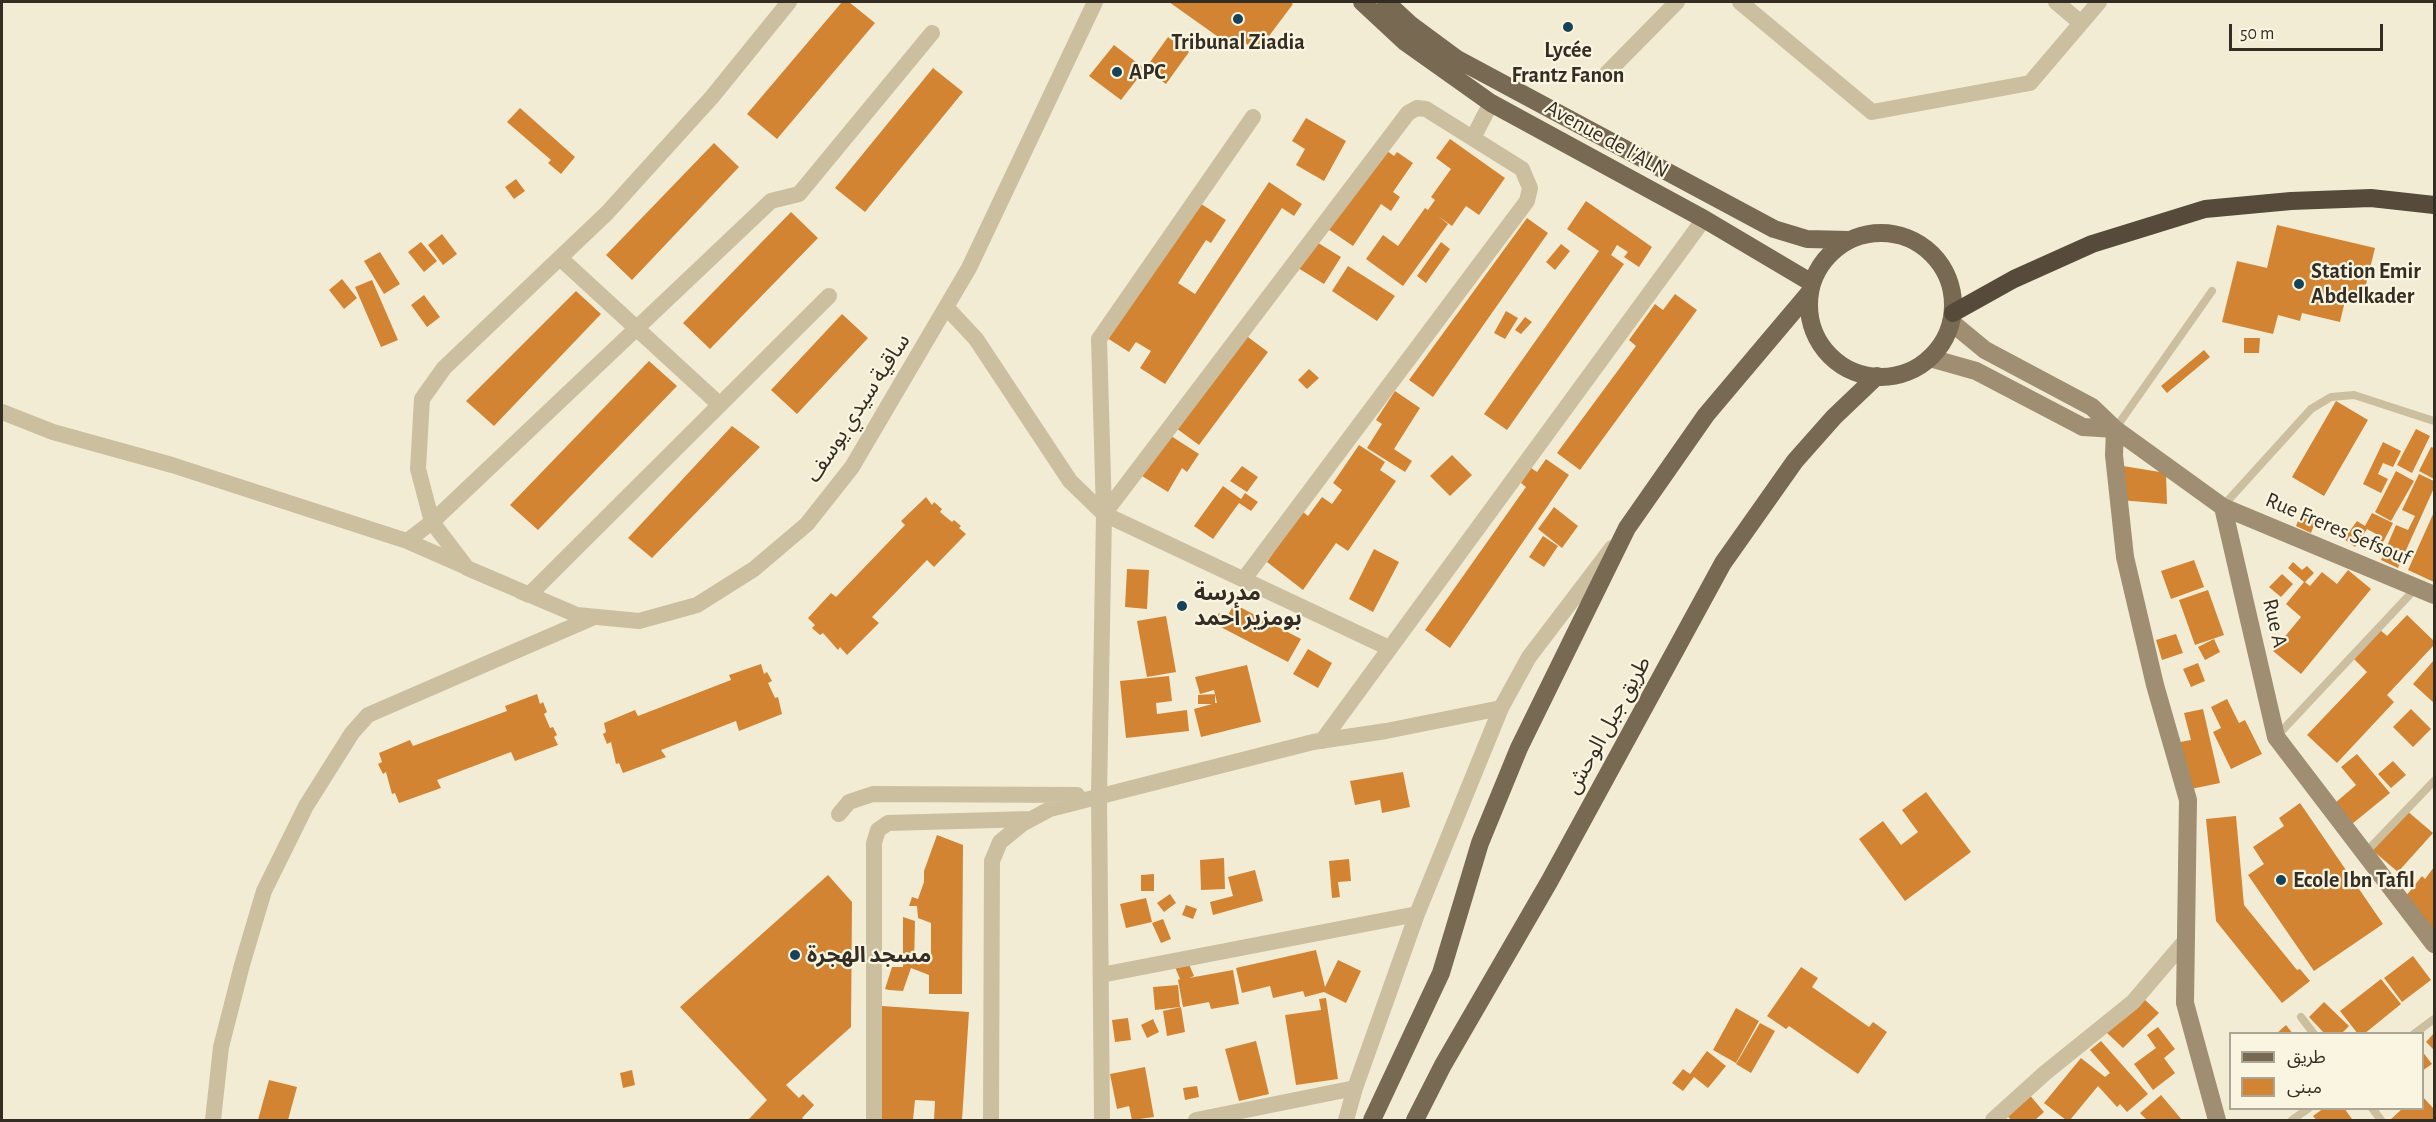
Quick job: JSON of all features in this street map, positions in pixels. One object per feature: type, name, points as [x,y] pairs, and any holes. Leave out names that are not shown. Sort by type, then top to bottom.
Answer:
[{"type":"highway","points":[[1952,317],[2014,279],[2092,244],[2205,209],[2291,201],[2371,198],[2434,205]]},
{"type":"main road","name":"Avenue de l'ALN","points":[[1362,2],[1405,42],[1491,103],[1704,219],[1811,288]]},
{"type":"main road","points":[[1386,2],[1457,59],[1774,229],[1807,239],[1849,240]]},
{"type":"main road","points":[[1372,1120],[1441,973],[1480,843],[1520,748],[1627,528],[1706,415],[1811,288],[1820,265],[1833,250],[1849,240],[1869,234],[1890,233],[1920,244],[1942,267],[1953,297],[1952,317],[1939,347],[1930,358],[1914,369],[1896,375],[1877,376],[1848,369],[1825,350],[1811,323],[1811,288]]},
{"type":"main road","points":[[1952,317],[1985,350],[2092,407],[2115,429],[2223,507]]},
{"type":"main road","points":[[1930,358],[1976,371],[2084,427],[2115,429]]},
{"type":"main road","name":"طريق جبل الوحش","points":[[1415,1120],[1443,1065],[1549,882],[1723,564],[1795,461],[1834,417],[1877,376]]},
{"type":"main road","points":[[2115,429],[2114,455],[2125,557],[2156,685],[2188,800],[2185,1003],[2217,1120]]},
{"type":"main road","name":"Rue Freres Sefsouf","points":[[2223,507],[2434,595]]},
{"type":"main road","name":"Rue A","points":[[2223,507],[2276,737],[2434,944]]},
{"type":"street","name":"ساقية سيدي يوسف","points":[[789,2],[712,97],[607,213],[444,368],[422,399],[418,469],[432,522],[467,568],[577,615],[639,621],[697,604],[754,569],[807,524],[852,467],[947,308],[1012,180],[1095,2]]},
{"type":"street","points":[[1606,74],[1677,2]]},
{"type":"street","points":[[1740,2],[1872,112],[2030,83],[2099,2]]},
{"type":"street","points":[[2056,2],[2081,23]]},
{"type":"street","points":[[407,541],[432,522],[771,201],[799,194],[932,33]]},
{"type":"street","points":[[1473,138],[1491,103]]},
{"type":"street","points":[[1104,514],[1408,113],[1417,108],[1426,109],[1522,170],[1530,188],[1527,201],[1244,579]]},
{"type":"street","points":[[1102,1120],[1099,796],[1104,514],[1099,339],[1253,117]]},
{"type":"street","points":[[1322,741],[1704,219]]},
{"type":"street","points":[[560,258],[720,405]]},
{"type":"street","points":[[2,412],[53,432],[172,465],[407,541],[529,595],[829,296]]},
{"type":"street","points":[[947,308],[976,339],[1070,481],[1104,514],[1389,648]]},
{"type":"street","points":[[1346,1120],[1355,1088],[1417,914],[1501,708],[1529,657],[1627,528]]},
{"type":"street","points":[[213,1120],[221,1047],[264,891],[306,806],[352,733],[368,715],[592,618]]},
{"type":"street","points":[[992,1120],[992,861],[1000,842],[1050,809],[1322,741],[1501,708]]},
{"type":"street","points":[[839,814],[849,802],[873,794],[1099,796]]},
{"type":"street","points":[[874,1120],[874,843],[878,830],[888,823],[1032,819]]},
{"type":"street","points":[[1101,975],[1417,914]]},
{"type":"street","points":[[1993,1120],[2045,1072],[2133,1002],[2186,940]]},
{"type":"street","points":[[1196,1120],[1355,1088]]},
{"type":"lane","points":[[2115,429],[2212,291]]},
{"type":"lane","points":[[2223,507],[2312,409],[2331,397],[2354,394],[2434,421]]},
{"type":"lane","points":[[2276,737],[2416,588]]},
{"type":"lane","points":[[2365,853],[2434,781]]},
{"type":"lane","points":[[2301,1017],[2312,1032]]},
{"type":"lane","points":[[2417,1032],[2434,1019]]},
{"type":"lane","points":[[2292,1120],[2306,1110]]},
{"type":"building","points":[[842,2],[849,2],[875,23],[777,139],[747,114]]},
{"type":"building","name":"Tribunal Ziadia","points":[[1169,2],[1290,2],[1293,4],[1269,36],[1266,34],[1255,50],[1237,37],[1231,46]]},
{"type":"building","points":[[1168,37],[1189,52],[1166,84],[1145,69]]},
{"type":"building","name":"APC","points":[[1114,45],[1145,69],[1121,100],[1089,76]]},
{"type":"building","points":[[933,68],[963,92],[865,212],[835,188]]},
{"type":"building","points":[[520,108],[575,157],[561,174],[548,163],[551,160],[507,122]]},
{"type":"building","points":[[1306,118],[1346,141],[1324,181],[1296,165],[1305,149],[1292,141]]},
{"type":"building","points":[[1450,139],[1505,178],[1479,215],[1466,206],[1452,226],[1438,216],[1448,224],[1403,286],[1366,259],[1383,235],[1398,246],[1425,208],[1428,210],[1435,200],[1431,197],[1451,169],[1436,158]]},
{"type":"building","points":[[714,143],[739,167],[632,280],[606,255]]},
{"type":"building","points":[[1383,148],[1394,156],[1397,152],[1413,163],[1393,192],[1400,197],[1391,211],[1381,204],[1353,246],[1325,227]]},
{"type":"building","points":[[516,179],[525,191],[514,199],[505,187]]},
{"type":"building","points":[[1269,182],[1302,204],[1294,216],[1282,208],[1165,384],[1140,368],[1151,351],[1136,342],[1129,352],[1104,336],[1192,198],[1226,220],[1211,243],[1206,240],[1178,283],[1195,294]]},
{"type":"building","points":[[1586,201],[1652,247],[1639,267],[1624,257],[1628,252],[1617,245],[1611,255],[1624,264],[1507,430],[1484,414],[1599,251],[1567,229]]},
{"type":"building","points":[[791,212],[818,238],[710,349],[683,323]]},
{"type":"building","points":[[1527,218],[1548,233],[1433,397],[1409,380]]},
{"type":"building","name":"Station Emir Abdelkader","points":[[2277,225],[2375,248],[2361,305],[2345,301],[2340,322],[2302,313],[2300,321],[2278,315],[2273,334],[2222,322],[2237,261],[2267,268]]},
{"type":"building","points":[[442,234],[457,254],[443,265],[428,245]]},
{"type":"building","points":[[1315,241],[1341,257],[1324,284],[1298,268]]},
{"type":"building","points":[[421,242],[437,261],[424,272],[408,252]]},
{"type":"building","points":[[1441,242],[1450,249],[1426,283],[1417,276]]},
{"type":"building","points":[[1561,244],[1570,251],[1555,270],[1546,262]]},
{"type":"building","points":[[380,252],[400,284],[384,294],[364,261]]},
{"type":"building","points":[[1348,266],[1395,296],[1377,321],[1332,291]]},
{"type":"building","points":[[342,279],[357,298],[344,309],[329,290]]},
{"type":"building","points":[[372,280],[398,340],[381,347],[355,287]]},
{"type":"building","points":[[576,291],[601,314],[494,426],[466,401]]},
{"type":"building","points":[[1675,294],[1697,310],[1580,470],[1557,453],[1636,346],[1629,340],[1655,304],[1663,310]]},
{"type":"building","points":[[424,295],[440,317],[427,327],[411,305]]},
{"type":"building","points":[[1506,311],[1518,318],[1505,339],[1494,333]]},
{"type":"building","points":[[842,314],[868,338],[797,414],[771,390]]},
{"type":"building","points":[[1525,317],[1532,322],[1521,334],[1515,330]]},
{"type":"building","points":[[1244,334],[1268,352],[1199,445],[1176,428]]},
{"type":"building","points":[[2244,338],[2260,338],[2259,353],[2244,353]]},
{"type":"building","points":[[2204,350],[2210,357],[2167,393],[2161,386]]},
{"type":"building","points":[[649,361],[677,386],[538,530],[510,505]]},
{"type":"building","points":[[1309,369],[1319,378],[1307,389],[1298,380]]},
{"type":"building","points":[[1395,391],[1420,408],[1394,449],[1412,461],[1405,472],[1367,448],[1382,424],[1376,420]]},
{"type":"building","points":[[2336,401],[2368,420],[2324,496],[2292,477]]},
{"type":"building","points":[[732,426],[760,447],[652,558],[628,538]]},
{"type":"building","points":[[2416,429],[2430,436],[2412,473],[2397,465]]},
{"type":"building","points":[[1168,434],[1199,454],[1187,472],[1182,468],[1168,492],[1142,476]]},
{"type":"building","points":[[2383,442],[2401,451],[2393,467],[2383,463],[2378,474],[2388,479],[2381,493],[2363,484]]},
{"type":"building","points":[[1359,445],[1385,462],[1380,470],[1396,481],[1348,551],[1336,543],[1303,590],[1267,562],[1302,511],[1308,516],[1322,497],[1332,504],[1342,490],[1333,483]]},
{"type":"building","points":[[2431,447],[2434,448],[2434,479],[2419,471]]},
{"type":"building","points":[[1452,455],[1472,475],[1450,496],[1430,476]]},
{"type":"building","points":[[1546,459],[1569,475],[1450,648],[1425,630],[1526,487],[1521,483],[1531,468],[1537,472]]},
{"type":"building","points":[[1242,466],[1258,477],[1247,492],[1230,481]]},
{"type":"building","points":[[2123,466],[2166,473],[2167,504],[2120,500]]},
{"type":"building","points":[[2396,471],[2414,481],[2391,521],[2375,512]]},
{"type":"building","points":[[2419,474],[2434,481],[2434,488],[2398,568],[2381,560],[2396,525],[2408,530],[2415,516],[2402,510]]},
{"type":"building","points":[[1223,486],[1241,499],[1245,493],[1258,502],[1251,511],[1239,503],[1213,539],[1194,526]]},
{"type":"building","points":[[926,497],[932,505],[934,502],[942,509],[940,512],[952,522],[954,520],[961,526],[959,528],[966,534],[934,567],[927,560],[872,617],[879,623],[847,655],[840,647],[838,650],[823,633],[820,635],[812,628],[815,625],[808,618],[831,593],[836,597],[905,525],[901,521]]},
{"type":"building","points":[[1554,507],[1578,526],[1562,548],[1538,529]]},
{"type":"building","points":[[2302,511],[2317,517],[2311,533],[2296,526]]},
{"type":"building","points":[[2434,512],[2434,582],[2408,570]]},
{"type":"building","points":[[2372,513],[2393,523],[2377,554],[2370,551],[2378,535],[2367,529],[2355,547],[2344,539],[2357,521],[2365,526]]},
{"type":"building","points":[[1543,536],[1558,546],[1544,567],[1529,557]]},
{"type":"building","points":[[1374,549],[1399,562],[1373,612],[1349,599]]},
{"type":"building","points":[[2194,560],[2204,587],[2171,599],[2161,571]]},
{"type":"building","points":[[2293,562],[2302,570],[2307,566],[2314,573],[2305,582],[2310,586],[2322,572],[2337,584],[2348,570],[2371,589],[2301,674],[2273,651],[2301,617],[2286,604],[2304,582],[2288,568]]},
{"type":"building","points":[[1127,569],[1149,570],[1147,609],[1125,607]]},
{"type":"building","points":[[2282,574],[2293,584],[2281,597],[2269,587]]},
{"type":"building","points":[[2208,590],[2224,635],[2195,645],[2179,600]]},
{"type":"building","points":[[1234,604],[1301,639],[1288,662],[1213,623],[1219,613],[1227,617]]},
{"type":"building","points":[[2407,615],[2434,641],[2434,645],[2387,695],[2394,702],[2337,763],[2307,735],[2367,672],[2352,657],[2378,628],[2387,636]]},
{"type":"building","points":[[1166,616],[1176,672],[1147,677],[1137,621]]},
{"type":"building","points":[[2176,634],[2183,653],[2162,660],[2156,640]]},
{"type":"building","points":[[2214,639],[2220,652],[2205,660],[2198,647]]},
{"type":"building","points":[[1308,649],[1332,663],[1318,688],[1293,674]]},
{"type":"building","points":[[2434,660],[2434,703],[2413,684]]},
{"type":"building","points":[[2198,663],[2205,681],[2191,687],[2183,669]]},
{"type":"building","points":[[761,664],[764,674],[767,672],[772,681],[768,683],[775,698],[778,697],[782,714],[739,731],[736,721],[661,750],[666,757],[623,773],[619,763],[616,764],[611,742],[607,744],[603,734],[606,732],[604,723],[635,710],[638,716],[731,680],[729,675]]},
{"type":"building","points":[[1247,665],[1261,722],[1201,737],[1194,709],[1212,704],[1198,704],[1198,695],[1215,694],[1214,690],[1200,694],[1195,677]]},
{"type":"building","points":[[1169,676],[1172,701],[1156,703],[1157,714],[1187,710],[1189,731],[1126,738],[1120,681]]},
{"type":"building","points":[[537,694],[540,704],[543,702],[547,712],[544,714],[550,728],[553,727],[557,735],[554,737],[558,745],[515,761],[511,752],[437,780],[441,788],[399,803],[395,793],[392,794],[386,772],[383,774],[378,764],[382,762],[379,753],[410,740],[413,746],[507,711],[505,706]]},
{"type":"building","points":[[2227,699],[2239,723],[2245,720],[2262,754],[2231,769],[2213,732],[2221,728],[2211,707]]},
{"type":"building","points":[[2203,709],[2220,783],[2191,789],[2180,742],[2191,740],[2184,713]]},
{"type":"building","points":[[2411,709],[2431,729],[2413,747],[2393,727]]},
{"type":"building","points":[[2357,754],[2390,793],[2352,824],[2335,803],[2356,785],[2341,767]]},
{"type":"building","points":[[2393,761],[2406,775],[2391,788],[2378,774]]},
{"type":"building","points":[[1403,772],[1410,807],[1382,813],[1380,800],[1355,805],[1350,781]]},
{"type":"building","points":[[1926,792],[1971,852],[1905,901],[1859,839],[1883,821],[1901,845],[1918,832],[1902,810]]},
{"type":"building","points":[[2300,803],[2383,924],[2314,971],[2248,875],[2264,864],[2253,847],[2284,826],[2279,818]]},
{"type":"building","points":[[2406,810],[2433,833],[2398,872],[2371,849]]},
{"type":"building","points":[[2236,816],[2244,905],[2297,970],[2300,969],[2310,981],[2282,1003],[2216,921],[2206,819]]},
{"type":"building","points":[[937,835],[963,845],[962,994],[929,994],[929,975],[911,968],[903,991],[885,989],[892,967],[903,967],[903,917],[915,921],[914,965],[917,958],[931,958],[931,923],[918,918],[917,906],[909,906],[912,897],[918,899],[924,882],[924,871]]},
{"type":"building","points":[[1224,858],[1225,889],[1201,890],[1200,860]]},
{"type":"building","points":[[1349,859],[1351,881],[1338,882],[1340,897],[1332,898],[1329,861]]},
{"type":"building","points":[[2434,867],[2434,933],[2398,906],[2422,876],[2425,879]]},
{"type":"building","points":[[1255,870],[1263,901],[1213,915],[1210,902],[1233,896],[1228,877]]},
{"type":"building","points":[[1154,874],[1154,891],[1141,891],[1141,875]]},
{"type":"building","name":"مسجد الهجرة","points":[[828,875],[852,902],[851,1027],[786,1085],[799,1098],[803,1094],[814,1105],[802,1118],[805,1120],[748,1120],[767,1100],[680,1007]]},
{"type":"building","points":[[1170,894],[1176,903],[1164,912],[1157,903]]},
{"type":"building","points":[[1146,898],[1152,922],[1126,928],[1120,904]]},
{"type":"building","points":[[1186,905],[1197,909],[1193,919],[1182,915]]},
{"type":"building","points":[[1163,919],[1171,939],[1161,943],[1152,923]]},
{"type":"building","points":[[1316,950],[1325,987],[1338,960],[1361,971],[1346,1003],[1324,992],[1305,997],[1303,991],[1273,998],[1270,986],[1242,993],[1236,968]]},
{"type":"building","points":[[2413,956],[2431,980],[2402,1002],[2384,978]]},
{"type":"building","points":[[1188,962],[1194,976],[1189,978],[1233,970],[1239,1004],[1211,1009],[1209,1002],[1183,1007],[1178,980],[1180,979],[1175,967]]},
{"type":"building","points":[[1801,967],[1818,978],[1812,987],[1869,1027],[1873,1022],[1887,1032],[1858,1074],[1789,1026],[1786,1029],[1767,1016]]},
{"type":"building","points":[[2381,979],[2401,1004],[2366,1032],[2356,1032],[2340,1011]]},
{"type":"building","points":[[1178,985],[1180,1007],[1155,1010],[1153,987]]},
{"type":"building","points":[[2142,997],[2159,1013],[2123,1048],[2106,1032]]},
{"type":"building","points":[[1326,998],[1338,1079],[1296,1085],[1285,1015],[1321,1010],[1319,999]]},
{"type":"building","points":[[2324,1002],[2349,1026],[2343,1032],[2323,1032],[2309,1017]]},
{"type":"building","points":[[882,1006],[969,1012],[962,1120],[934,1120],[935,1101],[915,1100],[913,1120],[875,1120]]},
{"type":"building","points":[[1181,1007],[1185,1032],[1167,1036],[1163,1011]]},
{"type":"building","points":[[1736,1008],[1759,1021],[1736,1063],[1713,1050]]},
{"type":"building","points":[[1128,1018],[1131,1040],[1115,1042],[1112,1020]]},
{"type":"building","points":[[1153,1019],[1159,1032],[1147,1038],[1141,1025]]},
{"type":"building","points":[[1760,1023],[1775,1031],[1751,1073],[1736,1064]]},
{"type":"building","points":[[2286,1025],[2291,1032],[2278,1032]]},
{"type":"building","points":[[2158,1027],[2175,1049],[2164,1058],[2175,1073],[2153,1090],[2134,1064],[2156,1048],[2147,1035]]},
{"type":"building","points":[[2434,1033],[2434,1050],[2426,1042]]},
{"type":"building","points":[[1256,1041],[1269,1094],[1239,1101],[1225,1049]]},
{"type":"building","points":[[2101,1041],[2148,1094],[2127,1112],[2120,1104],[2117,1107],[2098,1086],[2070,1120],[2066,1120],[2044,1103],[2081,1058],[2105,1077],[2110,1073],[2090,1050]]},
{"type":"building","points":[[1707,1051],[1726,1066],[1708,1088],[1694,1077],[1683,1091],[1672,1083],[1683,1069],[1690,1074]]},
{"type":"building","points":[[2424,1054],[2432,1064],[2424,1070]]},
{"type":"building","points":[[1145,1067],[1154,1117],[1132,1120],[1129,1106],[1117,1109],[1110,1074]]},
{"type":"building","points":[[632,1070],[635,1085],[623,1088],[620,1073]]},
{"type":"building","points":[[269,1080],[297,1087],[288,1120],[258,1120]]},
{"type":"building","points":[[1197,1086],[1199,1097],[1185,1100],[1183,1088]]},
{"type":"building","points":[[2028,1093],[2044,1112],[2035,1120],[2011,1120],[2005,1113]]},
{"type":"building","points":[[2161,1095],[2182,1120],[2147,1120],[2140,1113]]},
{"type":"building","points":[[2424,1098],[2434,1109],[2434,1120],[2390,1120],[2401,1110],[2424,1110]]},
{"type":"building","points":[[2321,1110],[2345,1110],[2352,1119],[2316,1120],[2313,1116]]},
{"type":"place","name":"Tribunal Ziadia","points":[[1238,19]]},
{"type":"place","name":"Lycée Frantz Fanon","points":[[1568,27]]},
{"type":"place","name":"APC","points":[[1117,72]]},
{"type":"place","name":"Station Emir Abdelkader","points":[[2299,284]]},
{"type":"place","name":"مدرسة بومزير أحمد","points":[[1182,606]]},
{"type":"place","name":"Ecole Ibn Tafil","points":[[2281,880]]},
{"type":"place","name":"مسجد الهجرة","points":[[795,955]]}]
